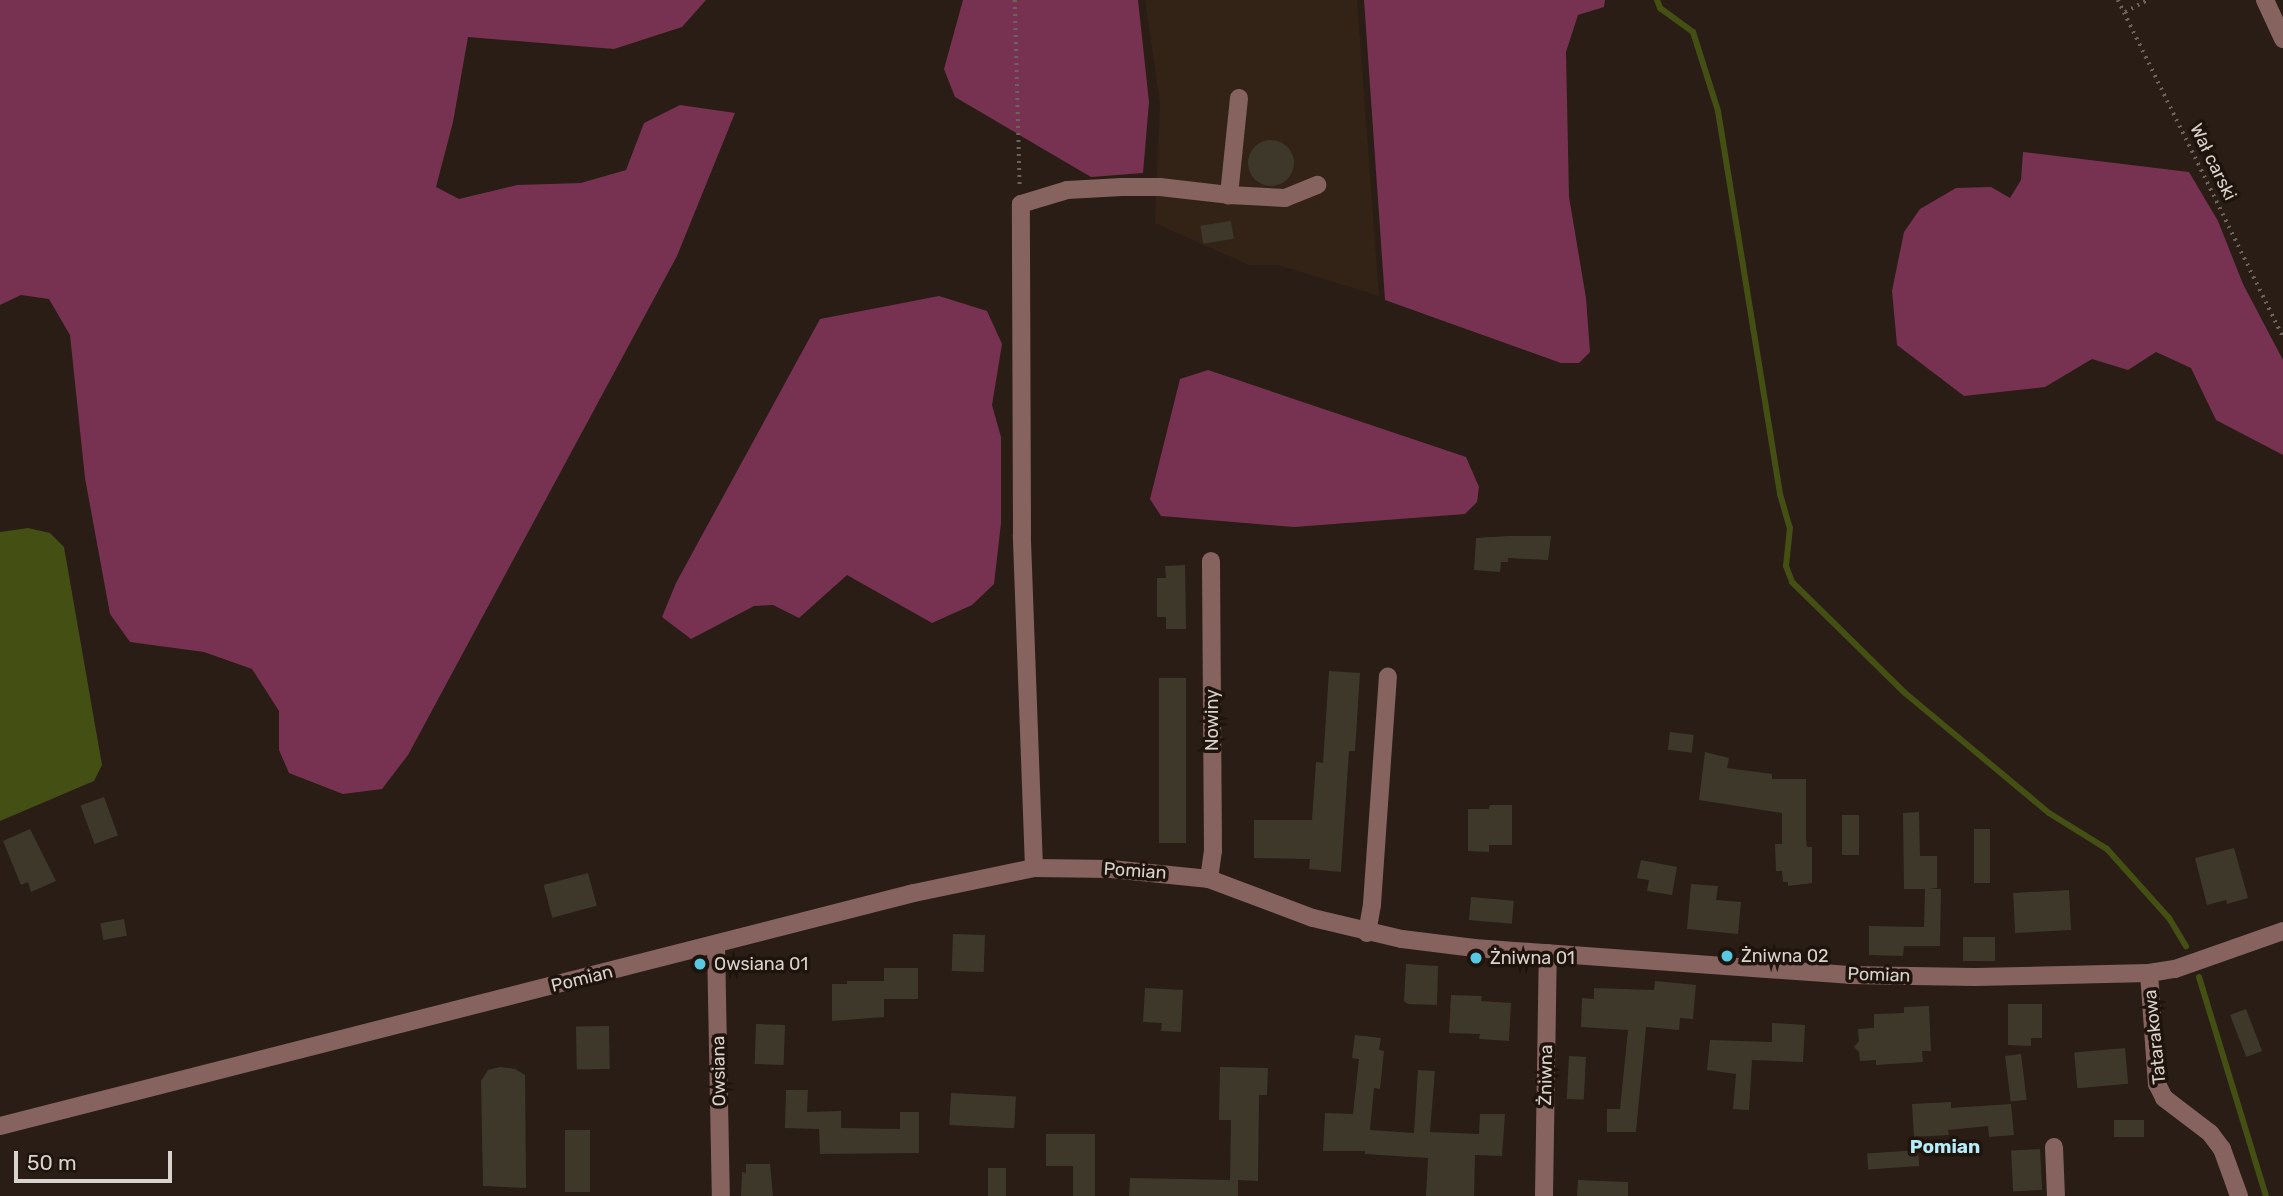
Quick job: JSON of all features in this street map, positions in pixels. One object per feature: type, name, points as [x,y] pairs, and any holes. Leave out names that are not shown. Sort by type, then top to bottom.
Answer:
[{"type":"street","points":[[2265,0],[2283,39]]},
{"type":"street","points":[[1229,195],[1239,98]]},
{"type":"street","points":[[1034,868],[1022,535],[1021,204],[1067,190],[1160,187],[1285,198],[1317,185]]},
{"type":"street","name":"Nowiny","points":[[1209,879],[1213,851],[1211,561]]},
{"type":"street","points":[[1367,933],[1372,904],[1388,677]]},
{"type":"street","name":"Pomian","points":[[0,1126],[914,893],[1034,868],[1111,869],[1209,879],[1313,918],[1367,933],[1474,948],[1900,977],[2149,973],[2175,969],[2283,932]]},
{"type":"street","name":"Owsiana","points":[[716,945],[721,1196]]},
{"type":"street","name":"Żniwna","points":[[1544,1196],[1548,953]]},
{"type":"street","name":"Tatarakowa","points":[[2149,973],[2157,1084],[2164,1098],[2210,1133],[2222,1149],[2239,1196]]},
{"type":"street","points":[[2054,1147],[2056,1196]]},
{"type":"path","points":[[1015,0],[1021,204]]},
{"type":"path","name":"Wał carski","points":[[2118,0],[2283,337]]},
{"type":"path","points":[[2124,12],[2148,0]]},
{"type":"shaded area","points":[[0,0],[706,0],[682,27],[614,49],[468,37],[453,122],[436,187],[459,199],[517,185],[581,183],[626,170],[644,123],[680,105],[735,113],[677,256],[408,755],[382,789],[343,794],[289,773],[279,750],[279,711],[252,669],[204,652],[130,642],[110,614],[85,478],[70,335],[49,299],[21,295],[0,305]]},
{"type":"shaded area","points":[[963,0],[1138,0],[1149,102],[1143,173],[1091,177],[955,97],[944,69]]},
{"type":"shaded area","points":[[1145,0],[1357,0],[1379,296],[1279,265],[1249,265],[1155,223],[1160,103]]},
{"type":"shaded area","points":[[1364,0],[1605,0],[1604,7],[1578,15],[1566,52],[1569,197],[1586,298],[1590,352],[1579,363],[1561,363],[1385,300]]},
{"type":"shaded area","points":[[2023,152],[2189,172],[2218,221],[2243,284],[2283,360],[2283,455],[2216,420],[2191,368],[2156,352],[2128,370],[2092,359],[2045,387],[1964,396],[1897,345],[1892,291],[1904,232],[1920,209],[1956,188],[1991,187],[2010,198],[2021,180]]},
{"type":"shaded area","points":[[939,296],[987,311],[1002,344],[992,405],[1001,437],[1001,523],[994,584],[972,605],[932,623],[847,575],[799,618],[773,605],[754,606],[691,639],[662,617],[676,583],[820,319]]},
{"type":"shaded area","points":[[1208,370],[1466,457],[1479,487],[1477,502],[1465,514],[1294,527],[1161,516],[1150,499],[1180,379]]},
{"type":"shaded area","points":[[28,528],[50,533],[64,547],[102,765],[94,781],[0,821],[0,532]]},
{"type":"building","points":[[1271,140],[1287,147],[1294,163],[1287,179],[1271,186],[1255,179],[1248,163],[1255,147]]},
{"type":"building","points":[[1231,221],[1234,239],[1203,244],[1200,226]]},
{"type":"building","points":[[1551,536],[1548,560],[1508,558],[1508,562],[1501,562],[1500,572],[1474,570],[1476,538]]},
{"type":"building","points":[[1185,565],[1186,629],[1166,629],[1166,617],[1157,617],[1157,578],[1166,578],[1165,566]]},
{"type":"building","points":[[1329,671],[1360,673],[1355,751],[1349,751],[1341,872],[1309,869],[1310,859],[1254,858],[1254,820],[1312,820],[1316,762],[1323,763]]},
{"type":"building","points":[[1159,678],[1186,678],[1186,843],[1159,843]]},
{"type":"building","points":[[1670,732],[1694,735],[1692,753],[1668,750]]},
{"type":"building","points":[[1705,752],[1729,758],[1727,768],[1772,774],[1772,779],[1806,779],[1806,839],[1807,847],[1812,847],[1812,883],[1788,886],[1788,882],[1783,882],[1782,871],[1776,871],[1775,844],[1782,844],[1782,813],[1699,800]]},
{"type":"building","points":[[104,797],[118,836],[95,844],[81,806]]},
{"type":"building","points":[[1490,805],[1512,805],[1512,845],[1489,845],[1489,852],[1468,851],[1468,809],[1489,809]]},
{"type":"building","points":[[1919,812],[1920,856],[1937,856],[1937,888],[1928,889],[1941,889],[1940,946],[1904,946],[1903,956],[1869,955],[1869,926],[1924,927],[1925,889],[1904,889],[1903,813]]},
{"type":"building","points":[[1842,815],[1859,815],[1859,855],[1842,855]]},
{"type":"building","points":[[30,829],[56,881],[31,892],[28,882],[21,885],[3,841]]},
{"type":"building","points":[[1974,829],[1990,829],[1990,883],[1974,883]]},
{"type":"building","points":[[2234,848],[2248,898],[2227,904],[2226,900],[2207,905],[2195,858]]},
{"type":"building","points":[[1641,860],[1677,867],[1672,895],[1647,891],[1649,880],[1637,878]]},
{"type":"building","points":[[588,873],[597,906],[552,918],[544,885]]},
{"type":"building","points":[[1691,884],[1718,886],[1716,900],[1741,902],[1738,934],[1687,929]]},
{"type":"building","points":[[2069,890],[2071,930],[2015,933],[2013,893]]},
{"type":"building","points":[[1471,897],[1514,901],[1512,924],[1469,920]]},
{"type":"building","points":[[124,919],[127,936],[103,940],[100,923]]},
{"type":"building","points":[[953,934],[985,935],[984,972],[952,971]]},
{"type":"building","points":[[1963,937],[1995,937],[1995,961],[1963,961]]},
{"type":"building","points":[[1406,964],[1438,966],[1437,1005],[1408,1004],[1404,1001]]},
{"type":"building","points":[[884,968],[918,968],[918,999],[884,999],[884,1017],[832,1021],[832,984],[847,984],[847,981],[884,981]]},
{"type":"building","points":[[1655,981],[1696,985],[1693,1019],[1680,1018],[1679,1030],[1646,1027],[1636,1132],[1607,1132],[1607,1109],[1620,1109],[1628,1030],[1581,1027],[1582,998],[1594,999],[1594,988],[1654,990]]},
{"type":"building","points":[[1145,988],[1183,990],[1181,1032],[1161,1031],[1162,1023],[1143,1022]]},
{"type":"building","points":[[1451,995],[1482,996],[1481,1001],[1511,1003],[1509,1041],[1479,1039],[1480,1034],[1449,1033]]},
{"type":"building","points":[[2008,1004],[2042,1004],[2042,1038],[2031,1038],[2031,1046],[2008,1045]]},
{"type":"building","points":[[1929,1006],[1931,1051],[1922,1051],[1923,1062],[1876,1065],[1876,1060],[1860,1061],[1859,1052],[1854,1047],[1859,1041],[1858,1029],[1874,1028],[1874,1014],[1904,1013],[1904,1007]]},
{"type":"building","points":[[2246,1009],[2262,1051],[2246,1057],[2230,1015]]},
{"type":"building","points":[[1772,1023],[1805,1025],[1803,1062],[1752,1060],[1749,1110],[1733,1109],[1736,1074],[1707,1070],[1710,1040],[1772,1042]]},
{"type":"building","points":[[756,1024],[785,1025],[784,1065],[755,1064]]},
{"type":"building","points":[[609,1026],[610,1069],[577,1070],[576,1027]]},
{"type":"building","points":[[1355,1035],[1381,1038],[1379,1050],[1384,1051],[1380,1089],[1374,1088],[1370,1130],[1414,1133],[1418,1070],[1435,1071],[1430,1132],[1479,1134],[1480,1114],[1505,1114],[1502,1156],[1475,1155],[1474,1196],[1426,1196],[1428,1158],[1365,1154],[1365,1151],[1323,1151],[1325,1113],[1353,1114],[1359,1059],[1352,1058]]},
{"type":"building","points":[[2125,1048],[2128,1084],[2077,1088],[2074,1052]]},
{"type":"building","points":[[2021,1054],[2027,1100],[2011,1102],[2005,1056]]},
{"type":"building","points":[[1569,1056],[1586,1057],[1584,1100],[1567,1099]]},
{"type":"building","points":[[500,1067],[515,1069],[525,1075],[526,1188],[483,1186],[481,1081],[488,1070]]},
{"type":"building","points":[[1220,1067],[1268,1068],[1267,1095],[1259,1095],[1258,1181],[1238,1180],[1238,1196],[1129,1196],[1130,1178],[1230,1180],[1231,1120],[1219,1120]]},
{"type":"building","points":[[786,1090],[808,1090],[807,1112],[841,1111],[841,1128],[900,1129],[900,1112],[919,1112],[919,1153],[820,1154],[819,1129],[785,1128]]},
{"type":"building","points":[[951,1093],[1016,1096],[1014,1128],[949,1125]]},
{"type":"building","points":[[1951,1102],[1951,1108],[2011,1104],[2014,1135],[1989,1137],[1988,1126],[1948,1130],[1949,1135],[1914,1137],[1912,1104]]},
{"type":"building","points":[[2114,1120],[2144,1120],[2144,1137],[2114,1137]]},
{"type":"building","points":[[565,1130],[590,1130],[590,1192],[565,1192]]},
{"type":"building","points":[[1046,1134],[1095,1134],[1095,1196],[1073,1196],[1073,1166],[1046,1166]]},
{"type":"building","points":[[2040,1149],[2042,1190],[2013,1191],[2011,1151]]},
{"type":"building","points":[[1918,1150],[1919,1166],[1868,1170],[1867,1154]]},
{"type":"building","points":[[746,1164],[770,1164],[773,1196],[741,1196],[742,1172],[746,1173]]},
{"type":"building","points":[[988,1168],[1006,1168],[1006,1196],[988,1196]]},
{"type":"building","points":[[1578,1180],[1628,1182],[1628,1196],[1577,1196]]},
{"type":"waterway","points":[[1657,0],[1660,8],[1693,32],[1718,111],[1780,494],[1790,528],[1786,566],[1792,582],[1905,693],[2049,813],[2107,849],[2169,918],[2186,946]]},
{"type":"waterway","points":[[2199,977],[2266,1196]]},
{"type":"place","name":"Żniwna 02","points":[[1727,956]]},
{"type":"place","name":"Żniwna 01","points":[[1476,958]]},
{"type":"place","name":"Owsiana 01","points":[[700,964]]},
{"type":"district","name":"Pomian","points":[[1945,1147]]}]
